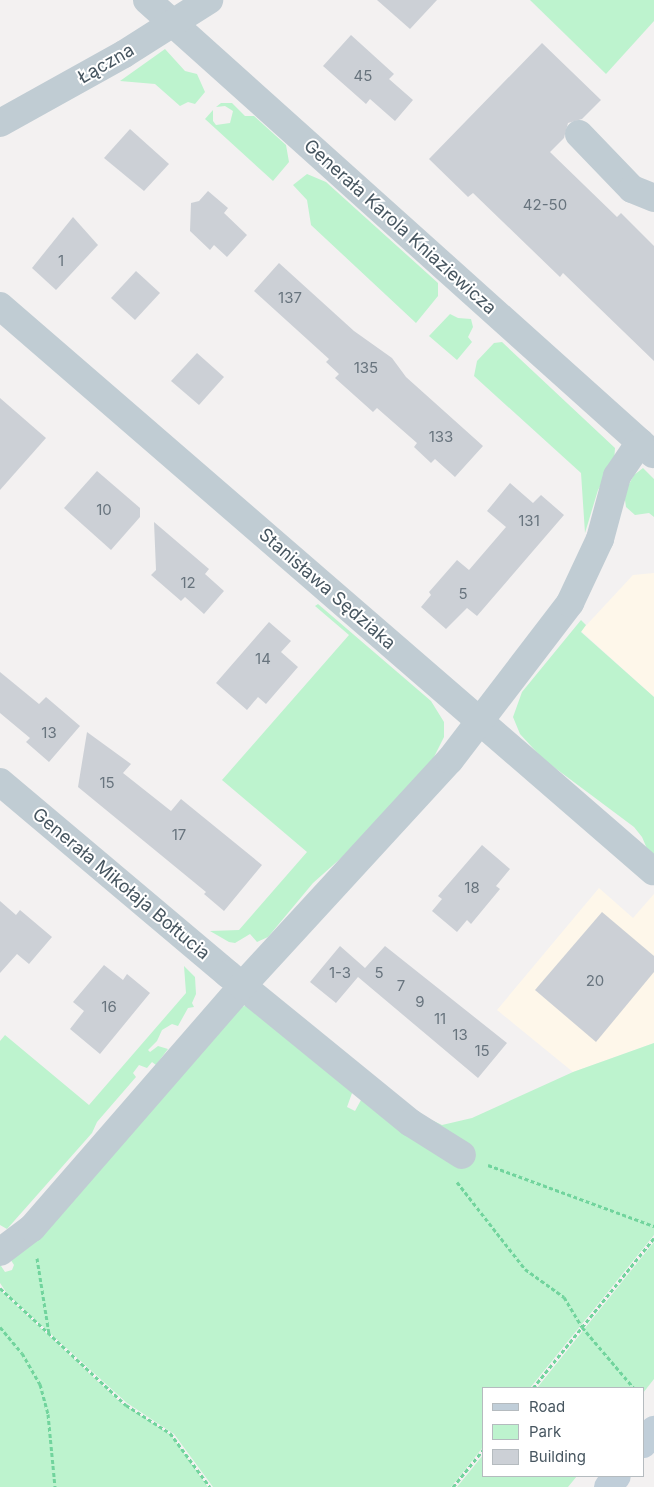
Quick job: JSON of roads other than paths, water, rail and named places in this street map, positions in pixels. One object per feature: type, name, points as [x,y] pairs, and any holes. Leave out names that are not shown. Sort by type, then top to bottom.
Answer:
[{"type":"main road","points":[[644,1443],[654,1430]]},
{"type":"main road","points":[[608,1487],[616,1477]]},
{"type":"street","name":"Generała Karola Kniaziewicza","points":[[146,0],[647,449]]},
{"type":"street","name":"Łączna","points":[[0,123],[173,23],[209,0]]},
{"type":"street","points":[[579,134],[632,189],[654,198]]},
{"type":"street","name":"Stanisława Sędziaka","points":[[0,306],[653,871]]},
{"type":"street","points":[[0,1252],[32,1228],[242,986],[450,760],[562,615],[579,588],[600,540],[616,476],[647,449]]},
{"type":"street","name":"Generała Mikołaja Bołtucia","points":[[0,782],[242,986],[411,1123],[458,1166]]}]
